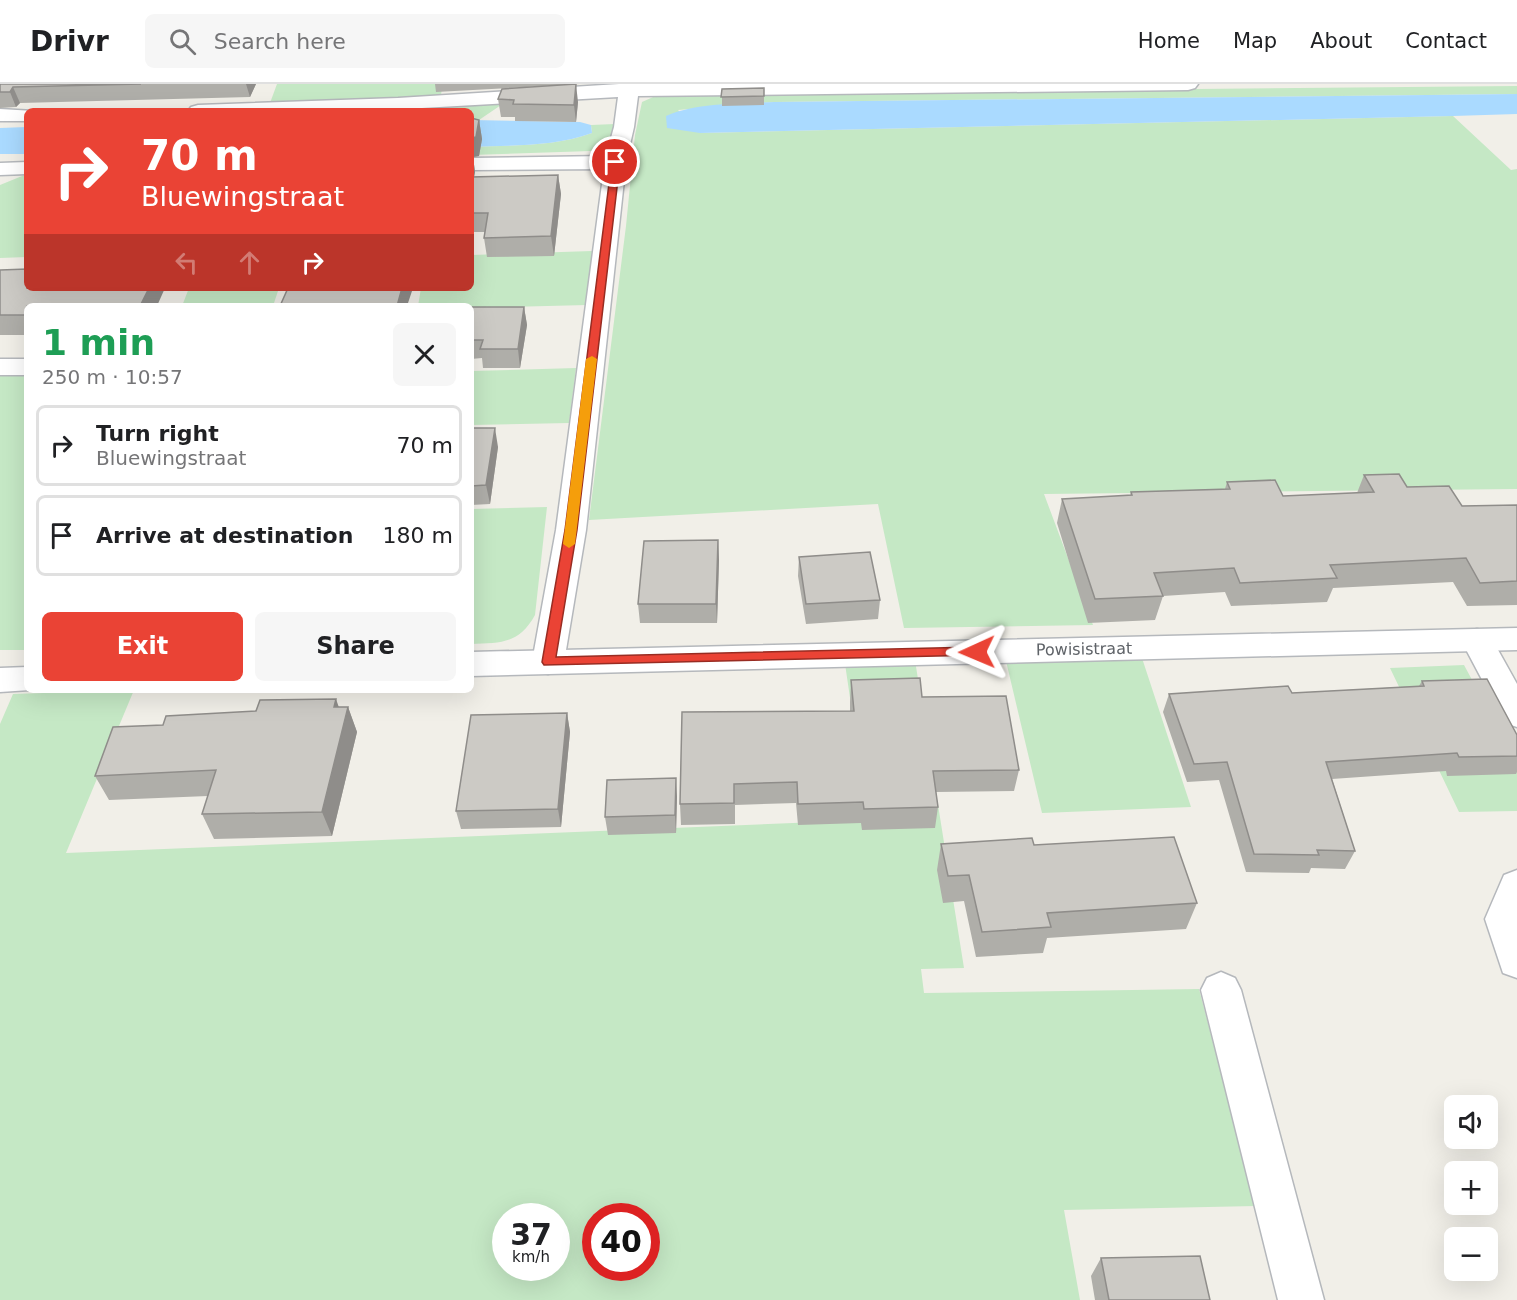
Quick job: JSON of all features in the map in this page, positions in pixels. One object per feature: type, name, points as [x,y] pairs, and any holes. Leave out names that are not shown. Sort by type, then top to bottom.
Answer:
[{"type":"street","points":[[284,108],[398,104],[629,87],[1188,84]]},
{"type":"street","points":[[548,662],[571,530],[615,162],[624,127],[629,87]]},
{"type":"street","points":[[0,115],[24,115]]},
{"type":"street","points":[[474,164],[615,162]]},
{"type":"street","points":[[0,169],[24,168]]},
{"type":"street","points":[[0,367],[24,366]]},
{"type":"street","name":"Powisistraat","points":[[474,664],[1517,639]]},
{"type":"street","points":[[1477,640],[1517,714]]},
{"type":"street","points":[[0,680],[24,680]]},
{"type":"street","points":[[1517,886],[1504,919],[1517,961]]},
{"type":"street","points":[[1221,990],[1301,1300]]},
{"type":"green space","points":[[277,84],[442,84],[441,97],[270,103]]},
{"type":"green space","points":[[1517,86],[1517,94],[774,102],[678,110],[700,133],[1453,116],[1511,170],[1517,169],[1517,489],[1044,494],[1093,625],[904,628],[878,504],[589,520],[626,226],[635,135],[642,102],[660,94]]},
{"type":"green space","points":[[504,103],[479,120],[474,120],[474,108],[390,108]]},
{"type":"green space","points":[[615,124],[613,136],[607,147],[591,151],[474,155],[474,147],[532,144],[578,138],[592,133],[591,125]]},
{"type":"green space","points":[[24,175],[24,257],[0,258],[0,185]]},
{"type":"green space","points":[[592,251],[587,305],[474,308],[474,303],[418,303],[420,291],[474,291],[474,255]]},
{"type":"green space","points":[[188,291],[278,291],[274,303],[183,303]]},
{"type":"green space","points":[[576,368],[569,423],[474,425],[474,371]]},
{"type":"green space","points":[[0,372],[24,372],[24,650],[0,650]]},
{"type":"green space","points":[[547,507],[535,615],[529,625],[516,637],[500,642],[474,644],[474,509]]},
{"type":"green space","points":[[914,654],[964,968],[921,969],[924,993],[1199,989],[1256,1206],[1064,1210],[1080,1300],[0,1300],[0,724],[13,694],[133,693],[66,853],[868,820],[844,657]]},
{"type":"green space","points":[[1141,655],[1191,807],[1042,813],[1006,661]]},
{"type":"green space","points":[[1464,665],[1517,763],[1517,811],[1459,812],[1390,668]]},
{"type":"water","points":[[1517,94],[1517,114],[1453,116],[700,133],[667,128],[666,116],[678,111],[705,106],[774,102]]},
{"type":"water","points":[[474,120],[580,122],[591,125],[592,133],[578,138],[474,147]]},
{"type":"water","points":[[24,127],[24,154],[0,154],[0,128]]},
{"type":"building","points":[[0,84],[141,84],[13,87],[10,92],[0,92]]},
{"type":"building","points":[[576,84],[574,105],[513,104],[514,100],[498,99],[502,89]]},
{"type":"building","points":[[764,88],[764,96],[721,97],[722,89]]},
{"type":"building","points":[[474,119],[479,120],[476,137],[474,137]]},
{"type":"building","points":[[558,175],[551,236],[484,238],[488,213],[474,213],[474,177]]},
{"type":"building","points":[[24,269],[24,291],[148,291],[142,303],[24,303],[24,315],[0,315],[0,270]]},
{"type":"building","points":[[287,291],[401,291],[398,303],[281,303]]},
{"type":"building","points":[[474,307],[524,307],[518,349],[480,349],[483,340],[474,340]]},
{"type":"building","points":[[474,428],[495,428],[486,485],[474,486]]},
{"type":"building","points":[[1399,474],[1407,487],[1449,486],[1462,506],[1517,505],[1517,581],[1480,583],[1466,558],[1330,565],[1337,578],[1240,583],[1234,568],[1154,573],[1163,596],[1095,599],[1062,499],[1132,495],[1131,492],[1230,489],[1227,482],[1275,480],[1283,496],[1374,492],[1364,475]]},
{"type":"building","points":[[718,540],[716,604],[638,604],[644,541]]},
{"type":"building","points":[[870,552],[880,600],[806,604],[799,557]]},
{"type":"building","points":[[920,678],[922,697],[1006,696],[1019,770],[933,771],[938,807],[864,809],[863,802],[798,804],[797,782],[734,784],[734,803],[680,804],[682,712],[854,711],[851,680]]},
{"type":"building","points":[[1487,679],[1517,735],[1517,756],[1459,757],[1457,753],[1326,762],[1355,851],[1317,850],[1319,855],[1254,854],[1227,762],[1194,764],[1169,694],[1288,686],[1292,693],[1424,686],[1422,681]]},
{"type":"building","points":[[336,699],[334,707],[348,707],[322,812],[202,814],[216,770],[95,776],[113,727],[163,725],[166,716],[256,711],[260,700]]},
{"type":"building","points":[[567,713],[558,809],[456,811],[471,715]]},
{"type":"building","points":[[676,778],[675,815],[605,817],[607,780]]},
{"type":"building","points":[[1174,837],[1197,903],[1047,913],[1051,927],[982,932],[969,875],[948,876],[941,844],[1032,838],[1034,845]]},
{"type":"building","points":[[1200,1256],[1210,1300],[1109,1300],[1101,1258]]},
{"type":"slow traffic","points":[[569,544],[592,359]]},
{"type":"route","points":[[615,162],[571,530],[548,662],[977,652]]}]
